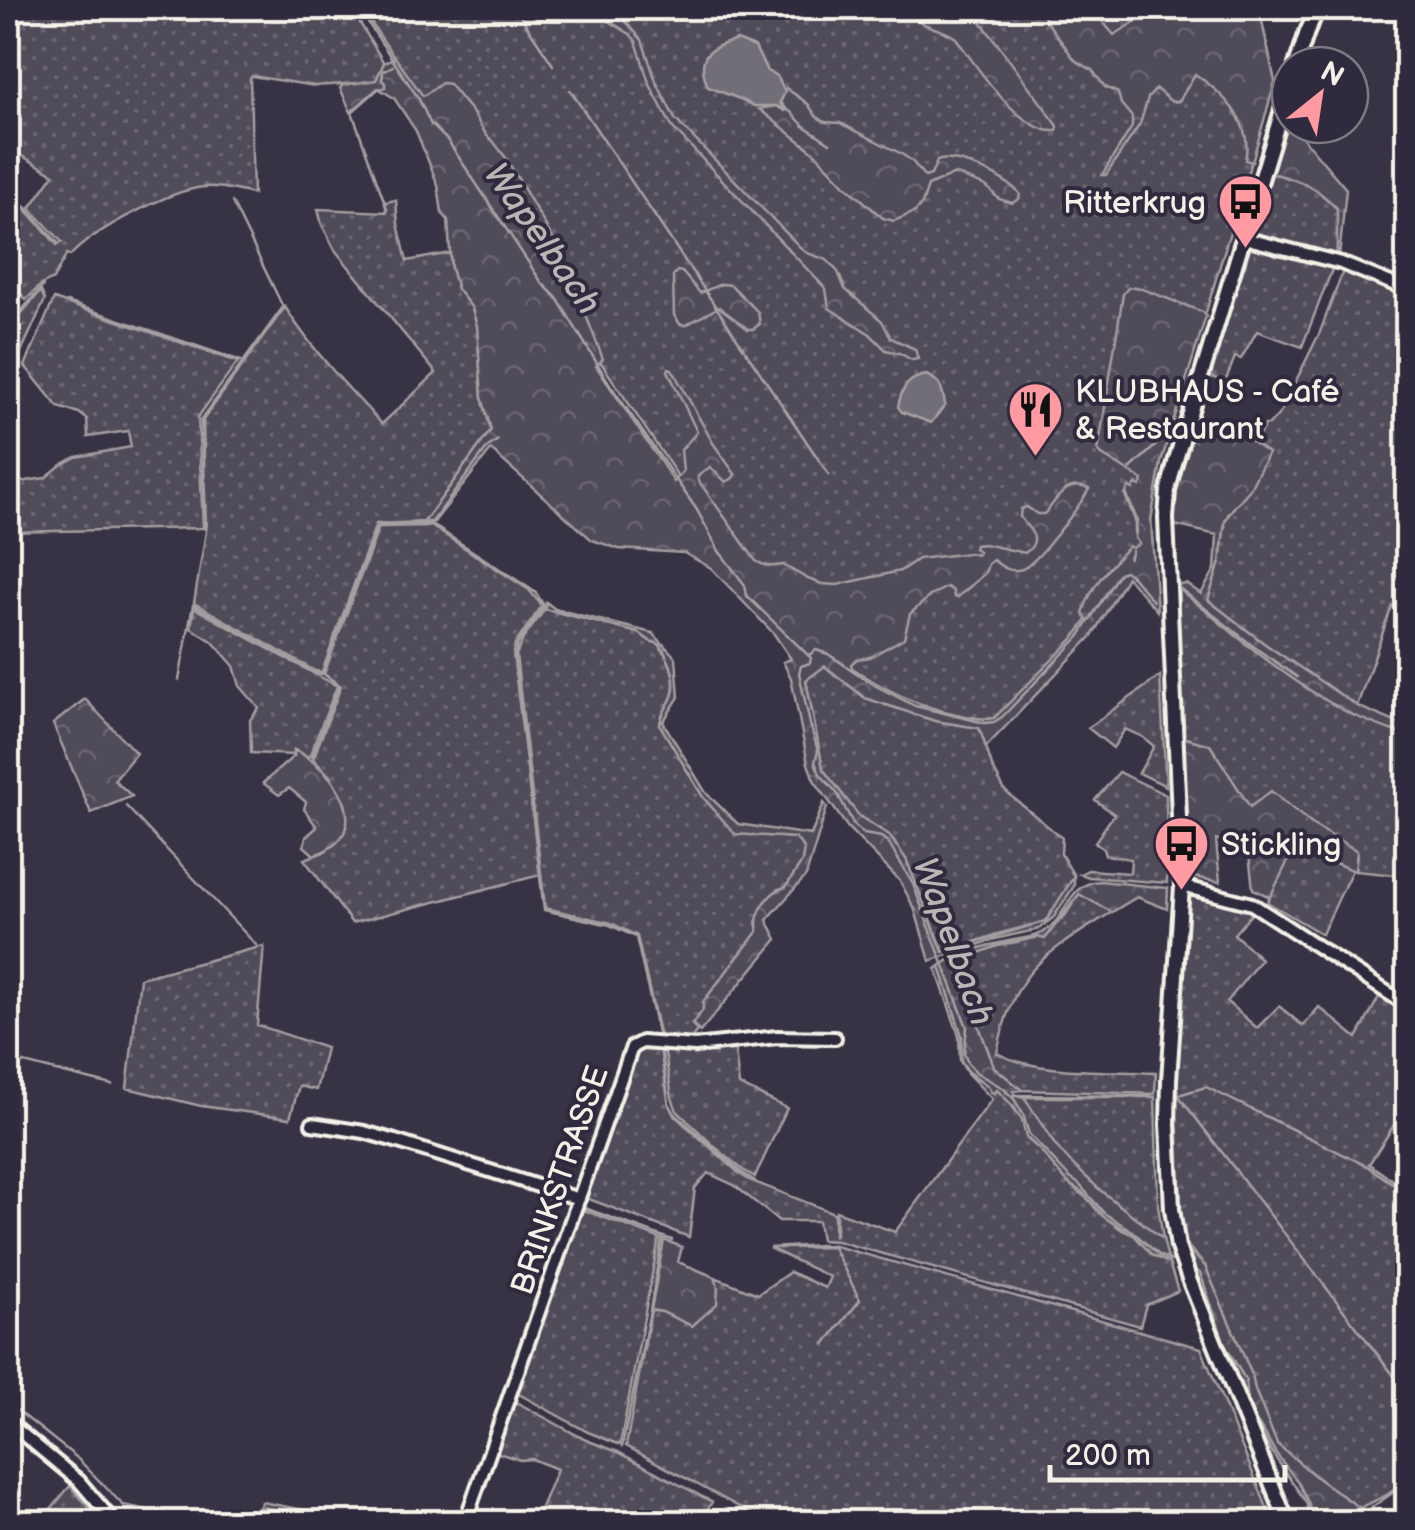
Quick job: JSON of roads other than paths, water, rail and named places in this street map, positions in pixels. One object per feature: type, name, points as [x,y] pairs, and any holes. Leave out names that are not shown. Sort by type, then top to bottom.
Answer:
[{"type":"main road","points":[[1303,45],[1318,8]]},
{"type":"main road","points":[[1272,145],[1168,490],[1182,886],[1168,1095],[1172,1208],[1178,1247],[1287,1522]]},
{"type":"street","points":[[1244,238],[1341,263],[1408,290]]},
{"type":"street","points":[[1182,886],[1252,904],[1408,1006]]},
{"type":"street","name":"BRINKSTRASSE","points":[[465,1522],[632,1047],[642,1042],[695,1046],[777,1037],[835,1038]]},
{"type":"street","points":[[312,1124],[364,1132],[578,1199]]},
{"type":"street","points":[[8,1422],[79,1481],[114,1522]]},
{"type":"waterway","name":"Wapelbach","points":[[358,8],[419,99],[430,123],[448,141],[542,283],[557,298],[611,386],[697,510],[719,551],[745,585],[747,596],[811,658],[799,673],[818,751],[815,762],[854,825],[864,834],[888,842],[913,884],[967,1027],[964,1053],[968,1063],[1014,1099],[1029,1134],[1104,1213],[1160,1256],[1178,1263]]},
{"type":"waterway","points":[[515,8],[553,65]]},
{"type":"waterway","points":[[387,209],[352,112],[385,87],[383,71],[393,66]]},
{"type":"waterway","points":[[570,90],[829,475]]},
{"type":"waterway","points":[[787,110],[830,143]]},
{"type":"waterway","points":[[8,197],[26,207],[59,244]]},
{"type":"waterway","points":[[205,529],[201,420],[283,307],[232,202]]},
{"type":"waterway","points":[[8,326],[43,286]]},
{"type":"waterway","points":[[67,302],[241,361]]},
{"type":"waterway","points":[[1192,423],[1223,433],[1232,429],[1248,440]]},
{"type":"waterway","points":[[1130,469],[1166,436]]},
{"type":"waterway","points":[[432,522],[488,447],[498,440]]},
{"type":"waterway","points":[[1125,495],[1135,520],[1135,534]]},
{"type":"waterway","points":[[179,680],[193,605],[322,674],[377,527],[382,525],[431,524],[536,593],[544,606],[517,645],[514,659],[544,910],[610,925],[636,937],[659,1038]]},
{"type":"waterway","points":[[1160,549],[1175,880]]},
{"type":"waterway","points":[[1129,559],[1132,551]]},
{"type":"waterway","points":[[809,655],[816,650],[828,654],[915,706],[994,722],[1079,637],[1119,573],[1125,571],[1132,576],[1153,601]]},
{"type":"waterway","points":[[1175,588],[1297,677]]},
{"type":"waterway","points":[[312,756],[339,686],[325,675]]},
{"type":"waterway","points":[[126,806],[258,947]]},
{"type":"waterway","points":[[1188,876],[1191,882],[1218,889]]},
{"type":"waterway","points":[[661,1047],[669,1103],[675,1114],[755,1181]]},
{"type":"waterway","points":[[8,1059],[112,1085]]},
{"type":"waterway","points":[[1408,1194],[1367,1166],[1206,1087],[1178,1095],[1408,1394]]},
{"type":"waterway","points":[[1013,1095],[1151,1096]]},
{"type":"waterway","points":[[582,1207],[672,1240]]},
{"type":"waterway","points":[[622,1447],[662,1237]]},
{"type":"waterway","points":[[779,1248],[833,1247],[860,1300],[825,1344]]},
{"type":"waterway","name":"Wapelbach","points":[[1190,1267],[1200,1273],[1226,1347],[1246,1381],[1248,1405],[1271,1451],[1307,1505],[1308,1522]]},
{"type":"waterway","points":[[8,1403],[76,1457],[123,1505],[153,1511]]},
{"type":"waterway","points":[[46,1462],[75,1487],[104,1522]]},
{"type":"waterway","points":[[1351,1522],[1408,1482]]},
{"type":"waterway","points":[[249,1522],[261,1507],[351,1522]]},
{"type":"waterway","points":[[158,1512],[192,1522]]},
{"type":"place","name":"Ritterkrug","points":[[1245,251]]},
{"type":"place","name":"KLUBHAUS - Café & Restaurant","points":[[1036,458]]},
{"type":"place","name":"Stickling","points":[[1182,893]]}]
